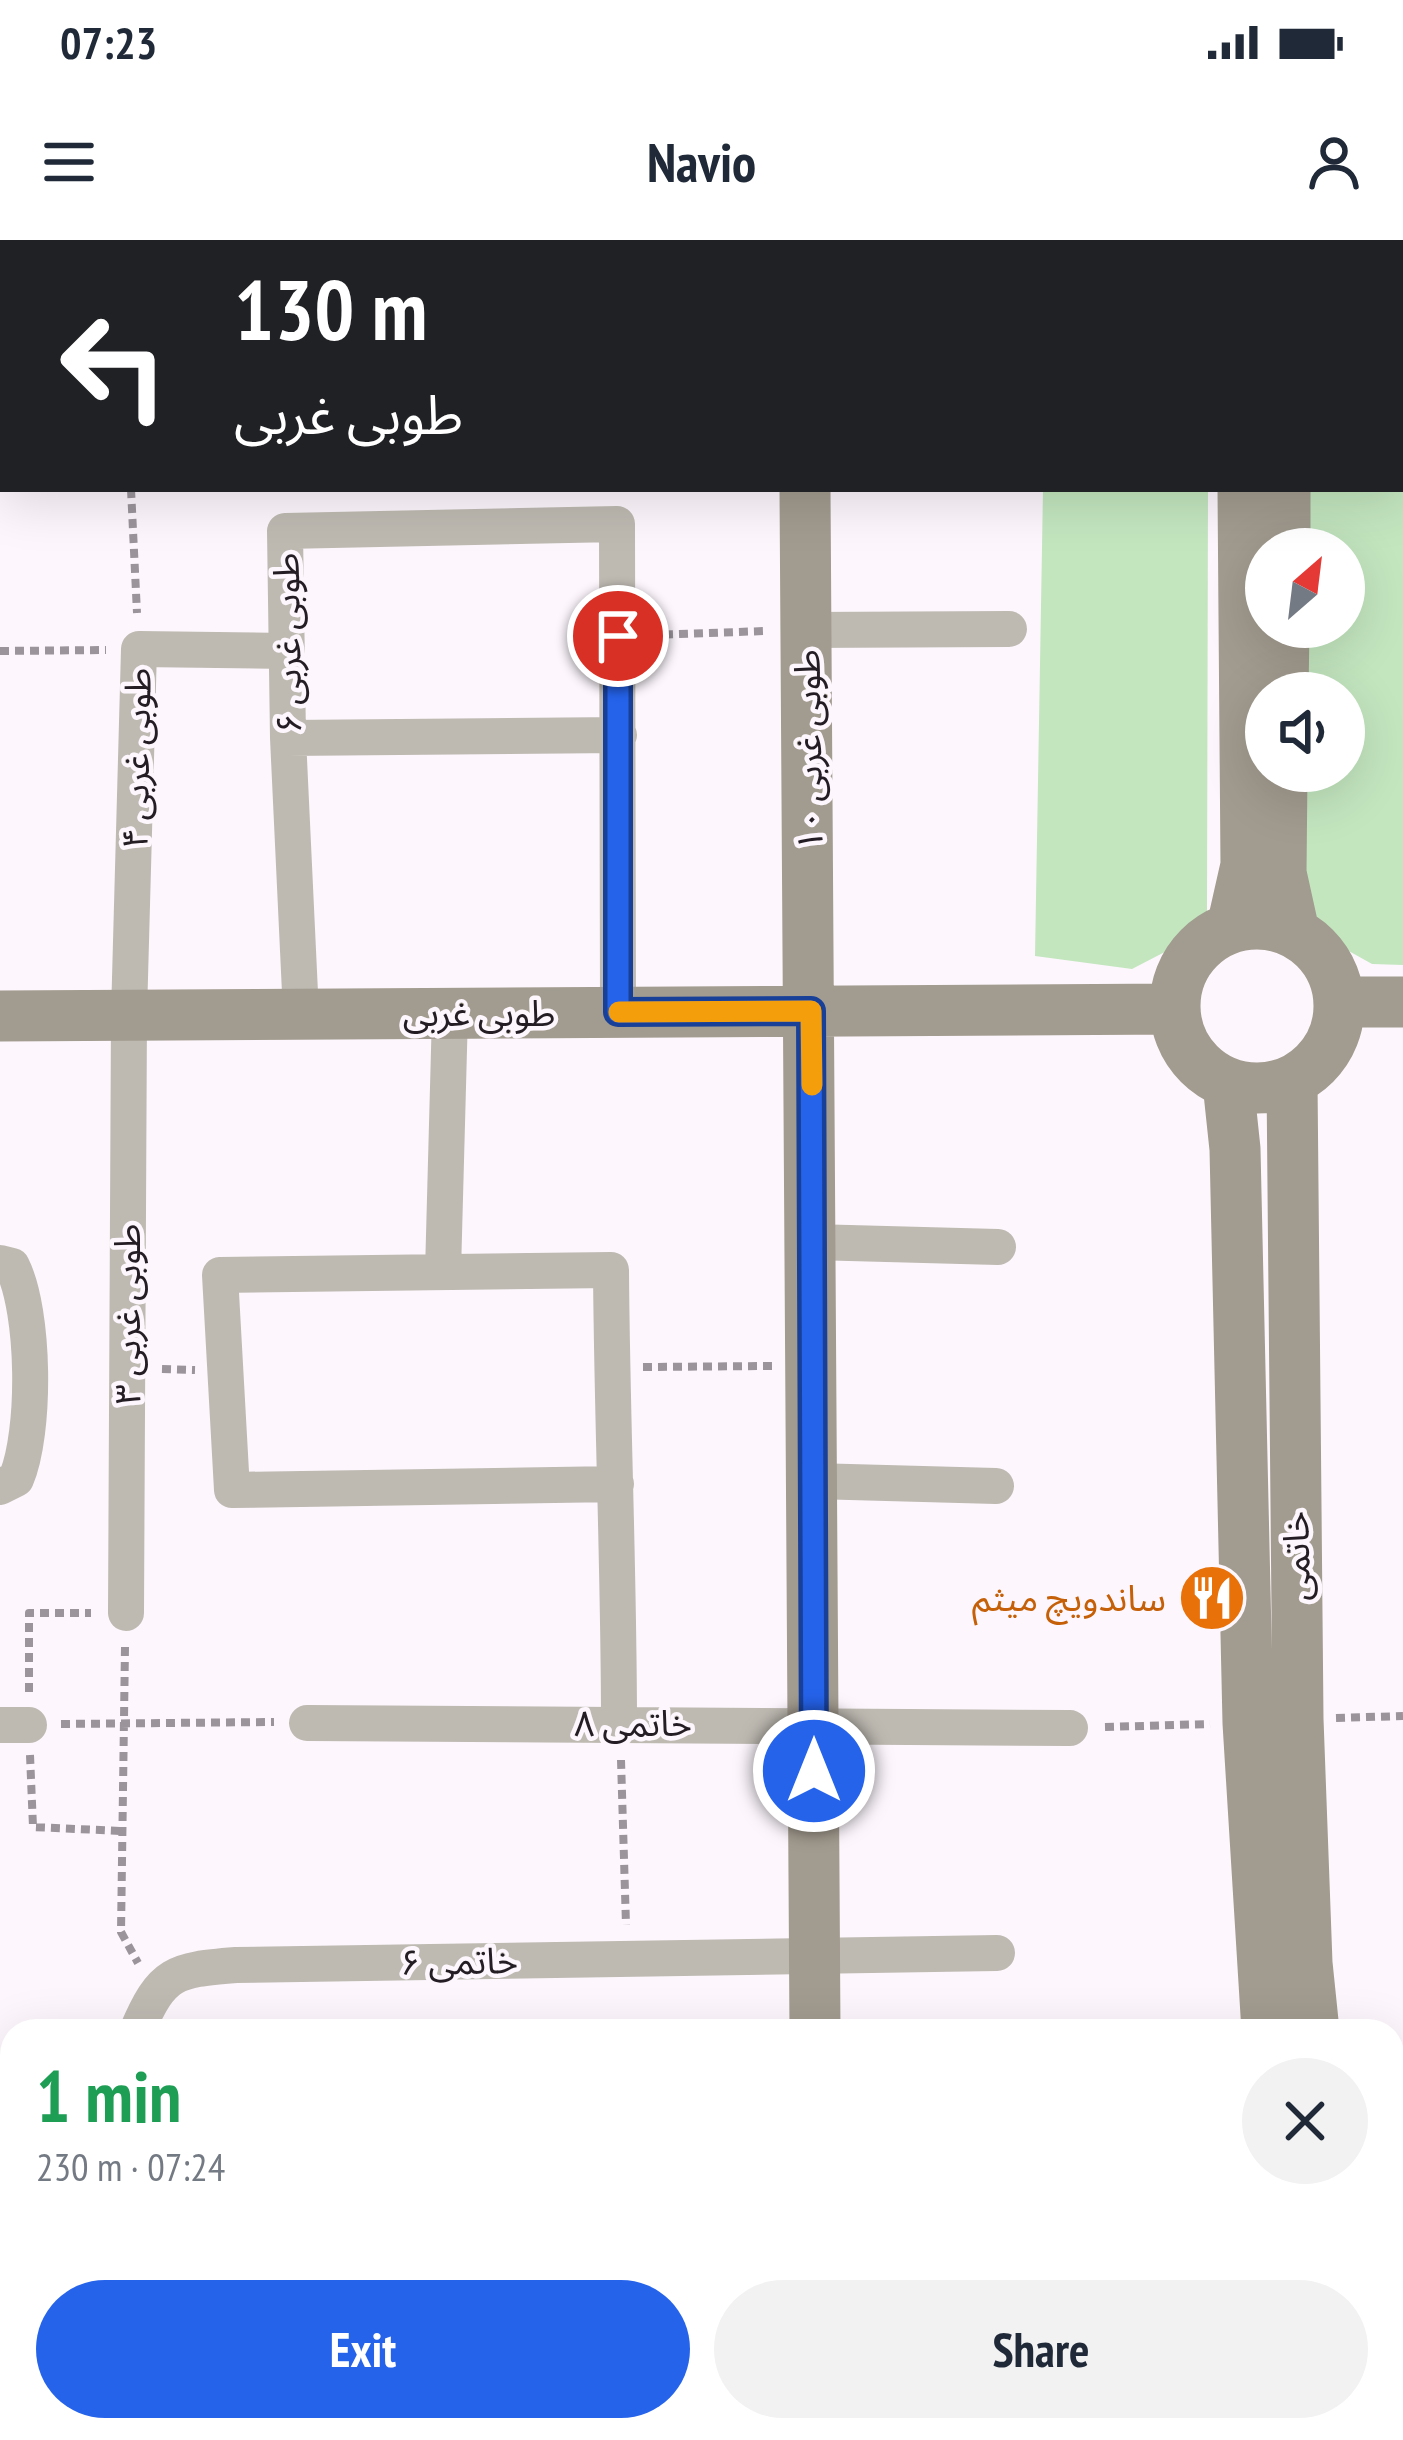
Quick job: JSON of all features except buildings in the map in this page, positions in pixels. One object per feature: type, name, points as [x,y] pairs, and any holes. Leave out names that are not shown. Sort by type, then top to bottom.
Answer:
[{"type":"main road","name":"طوبی غربی ۱۰","points":[[805,492],[815,2019]]},
{"type":"main road","points":[[1232,927],[1246,865],[1243,492]]},
{"type":"main road","points":[[1285,528],[1286,492]]},
{"type":"main road","points":[[1282,792],[1281,872],[1294,932]]},
{"type":"main road","points":[[1253,923],[1294,932],[1326,961],[1340,1002],[1328,1048],[1292,1081],[1271,1087],[1228,1083],[1190,1054],[1179,1033],[1174,1009],[1177,982],[1189,958],[1208,939],[1232,927],[1253,923]]},
{"type":"main road","points":[[1340,1002],[1403,1002]]},
{"type":"main road","name":"طوبی غربی","points":[[0,1016],[1174,1009]]},
{"type":"main road","name":"خاتمی","points":[[1292,1081],[1298,1719],[1313,2019]]},
{"type":"main road","name":"خاتمی","points":[[1228,1083],[1234,1149],[1248,1723],[1266,2019]]},
{"type":"street","name":"طوبی غربی ۶","points":[[301,1014],[288,738],[286,530],[617,524],[618,636]]},
{"type":"street","points":[[807,630],[1009,629]]},
{"type":"street","points":[[618,636],[618,1012]]},
{"type":"street","name":"طوبی غربی ۴","points":[[130,1015],[139,649],[287,651]]},
{"type":"street","points":[[288,738],[619,735]]},
{"type":"street","points":[[443,1272],[450,1013]]},
{"type":"street","name":"طوبی غربی ۳","points":[[126,1612],[130,1015]]},
{"type":"street","points":[[812,1242],[998,1246]]},
{"type":"street","points":[[0,1263],[12,1266],[23,1288],[28,1370],[25,1458],[16,1479],[0,1487]]},
{"type":"street","points":[[616,1484],[232,1490],[220,1276],[611,1270],[612,1367],[616,1484],[620,1723]]},
{"type":"street","points":[[813,1481],[997,1486]]},
{"type":"street","name":"خاتمی ۸","points":[[307,1723],[1070,1728]]},
{"type":"street","name":"خاتمی ۶","points":[[154,1991],[189,1969],[236,1964],[997,1953]]},
{"type":"street","points":[[142,2019],[154,1991]]},
{"type":"path","points":[[0,651],[139,649],[131,492]]},
{"type":"path","points":[[618,636],[807,630]]},
{"type":"path","points":[[612,1367],[812,1366]]},
{"type":"path","points":[[126,1612],[121,1932],[154,1991]]},
{"type":"path","points":[[1298,1719],[1403,1716]]},
{"type":"path","points":[[15,1725],[307,1723]]},
{"type":"path","points":[[620,1723],[628,1959]]},
{"type":"path","points":[[1070,1728],[1248,1723]]},
{"type":"green space","points":[[1043,492],[1208,492],[1207,912],[1186,941],[1132,969],[1035,956]]},
{"type":"green space","points":[[1309,492],[1403,492],[1403,965],[1372,964],[1338,945],[1314,917],[1305,895],[1306,792],[1365,792],[1365,672],[1307,672],[1308,648],[1365,648],[1365,528],[1308,528]]},
{"type":"slow traffic","points":[[619,1012],[811,1011],[812,1085]]},
{"type":"place","name":"ساندویچ میثم","points":[[1212,1598]]},
{"type":"route","points":[[618,636],[618,1012],[811,1011],[814,1771]]}]
